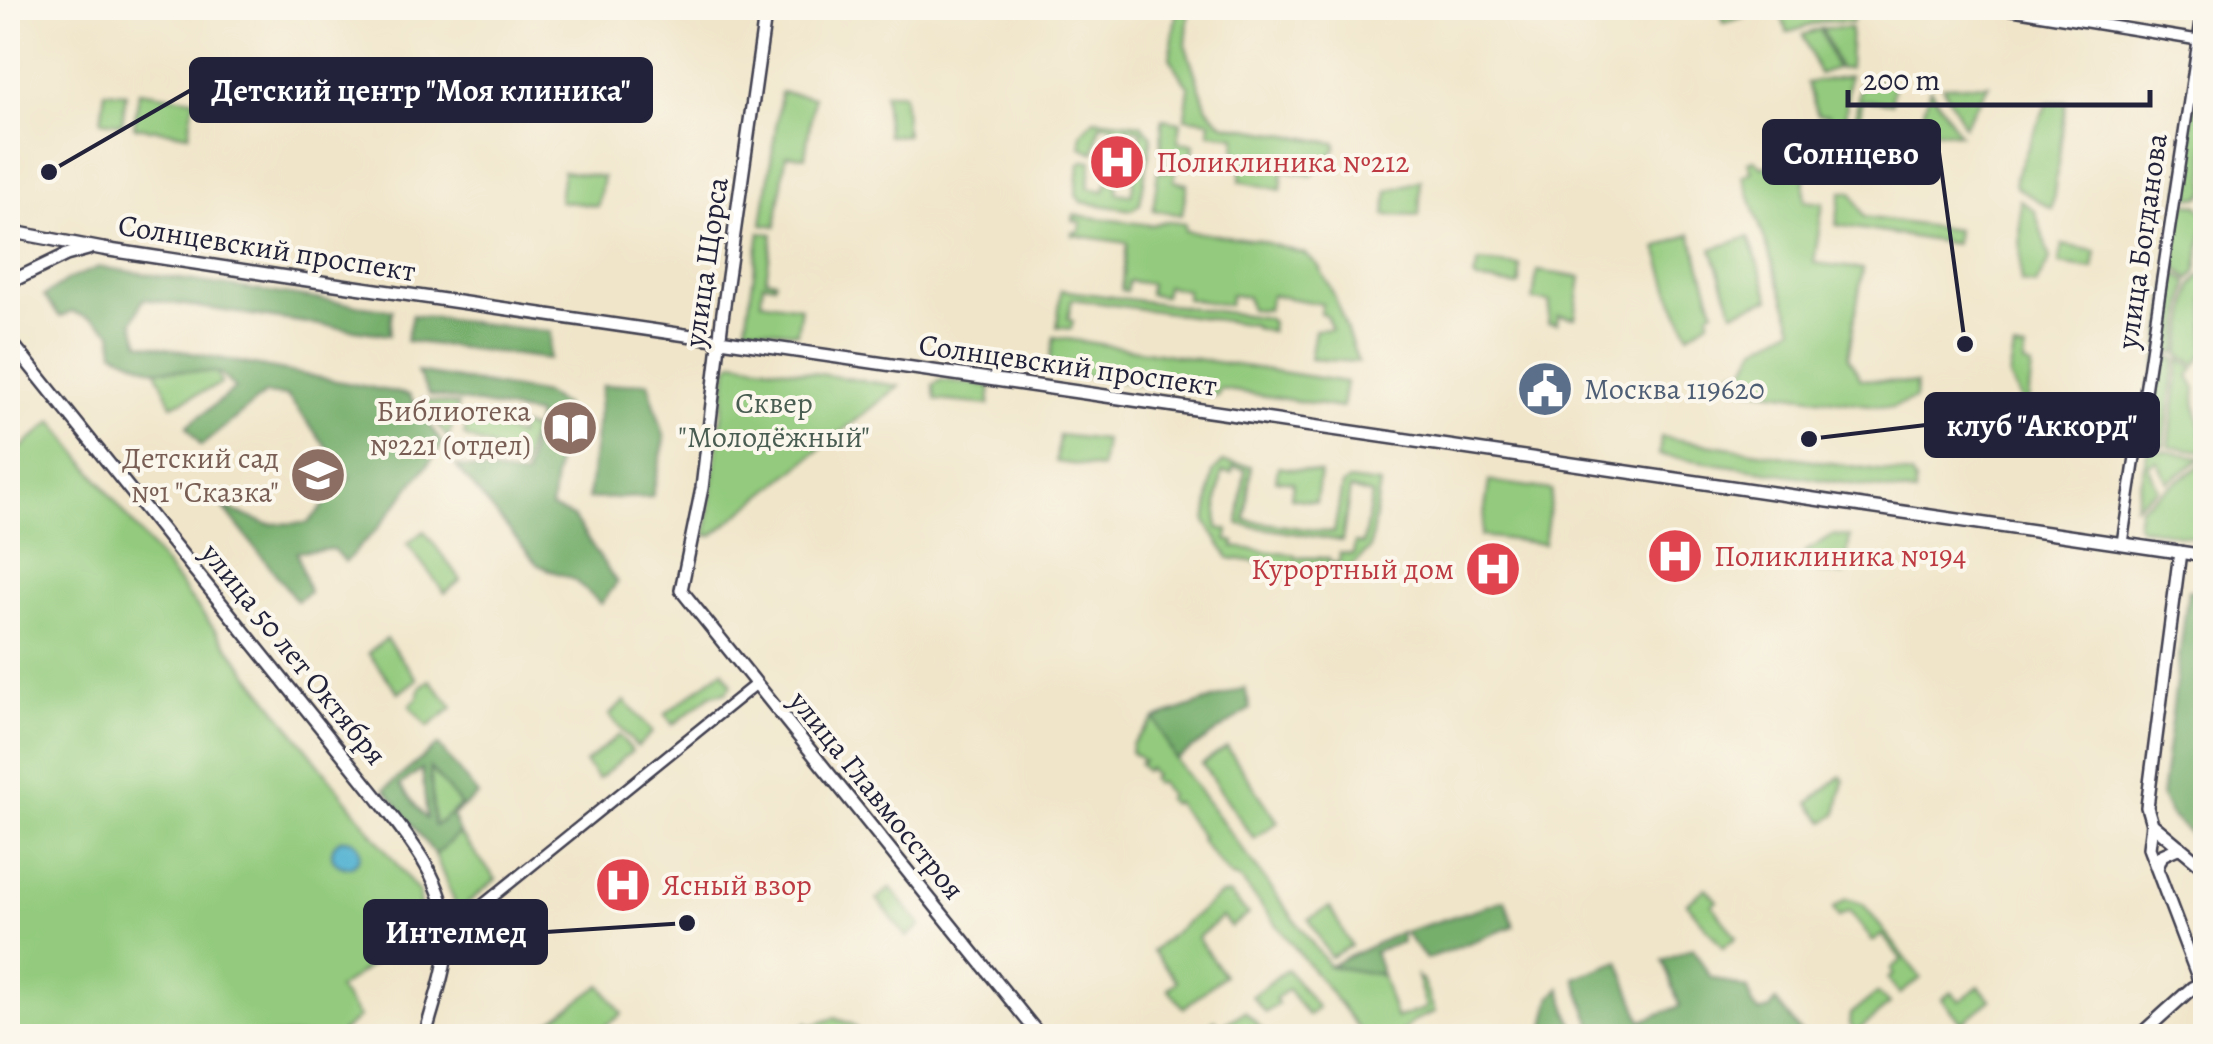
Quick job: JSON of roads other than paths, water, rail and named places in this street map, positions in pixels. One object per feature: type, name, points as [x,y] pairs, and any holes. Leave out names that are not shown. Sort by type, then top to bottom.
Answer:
[{"type":"street","name":"улица Щорса","points":[[682,582],[698,520],[766,8]]},
{"type":"street","points":[[1942,8],[2000,8],[2198,40]]},
{"type":"street","name":"улица Богданова","points":[[2122,544],[2203,8]]},
{"type":"street","name":"Солнцевский проспект","points":[[8,231],[102,249],[720,341],[2122,544]]},
{"type":"street","points":[[10,285],[66,255],[102,249]]},
{"type":"street","name":"улица 50 лет Октября","points":[[8,338],[397,823],[433,879],[448,933],[425,1036]]},
{"type":"street","points":[[2122,544],[2206,556]]},
{"type":"street","points":[[2139,1036],[2192,988],[2203,983],[2150,848],[2152,824],[2147,807],[2180,552]]},
{"type":"street","name":"улица Главмосстроя","points":[[682,582],[685,596],[1040,1036]]},
{"type":"street","points":[[448,933],[756,684]]},
{"type":"street","points":[[2152,824],[2206,868]]},
{"type":"street","points":[[2157,868],[2162,854],[2180,846]]},
{"type":"water","points":[[346,839],[356,843],[360,853],[356,863],[346,867],[336,863],[332,853],[336,843]]},
{"type":"place","name":"Поликлиника №212","points":[[1117,162]]},
{"type":"place","name":"Детский центр \"Моя клиника\"","points":[[49,172]]},
{"type":"place","name":"Солнцево","points":[[1965,344]]},
{"type":"place","name":"Москва 119620","points":[[1545,389]]},
{"type":"place","name":"Библиотека №221 (отдел)","points":[[570,428]]},
{"type":"place","name":"клуб \"Аккорд\"","points":[[1809,439]]},
{"type":"place","name":"Детский сад №1 \"Сказка\"","points":[[318,475]]},
{"type":"place","name":"Поликлиника №194","points":[[1675,556]]},
{"type":"place","name":"Курортный дом","points":[[1493,569]]},
{"type":"place","name":"Ясный взор","points":[[623,885]]},
{"type":"place","name":"Интелмед","points":[[687,923]]},
{"type":"park label","name":"Сквер \"Молодёжный\"","points":[[774,420]]}]
